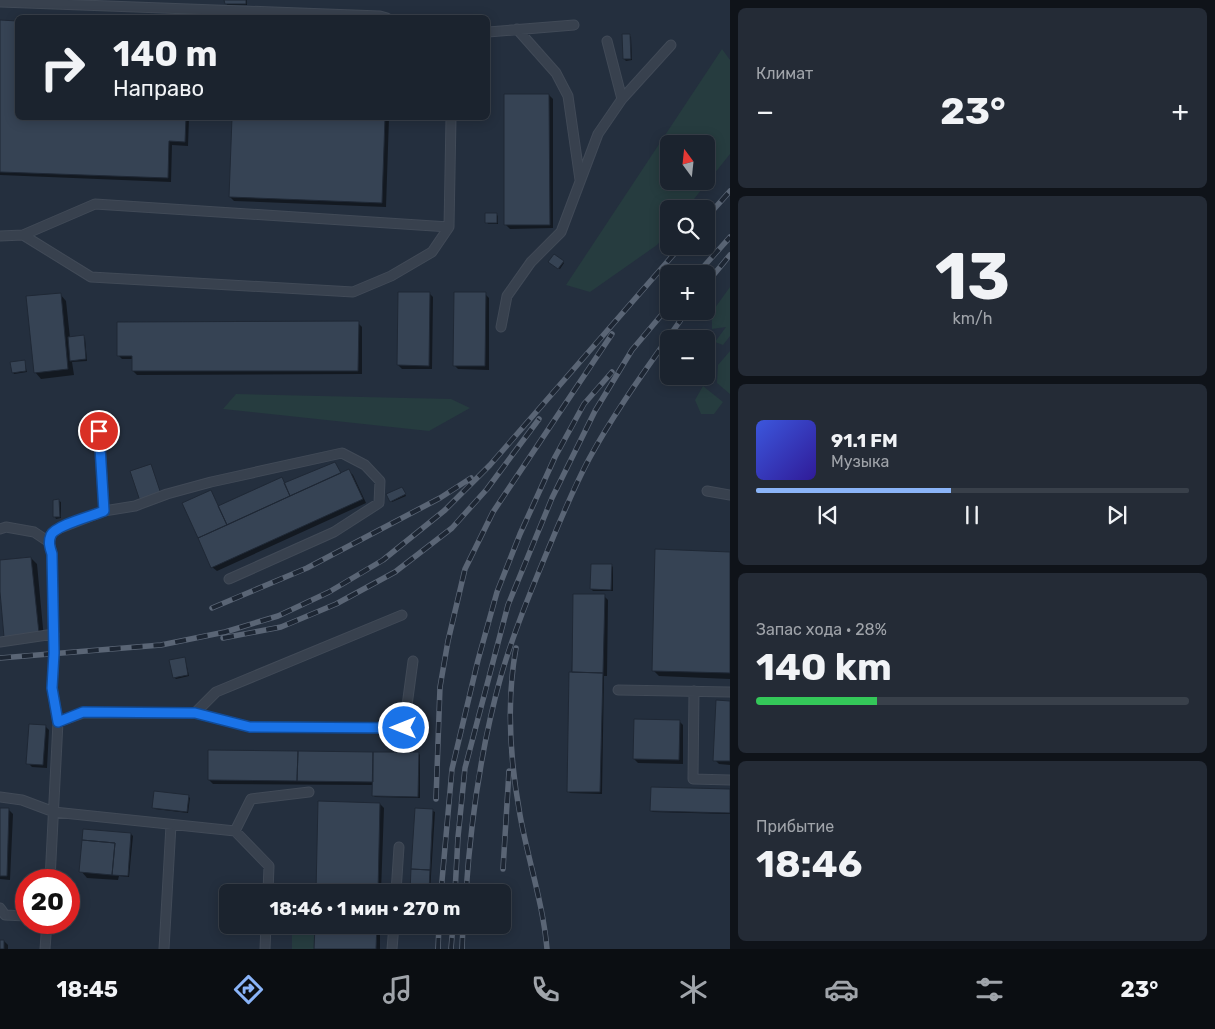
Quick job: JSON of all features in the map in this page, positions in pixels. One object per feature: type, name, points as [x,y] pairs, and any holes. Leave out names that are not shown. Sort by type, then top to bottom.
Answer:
[{"type":"lane","points":[[0,2],[353,15]]},
{"type":"lane","points":[[490,32],[574,25]]},
{"type":"lane","points":[[517,29],[556,73],[568,96],[580,182]]},
{"type":"lane","points":[[607,41],[622,100]]},
{"type":"lane","points":[[501,327],[507,296],[531,262],[562,232],[598,134],[622,100],[671,45]]},
{"type":"lane","points":[[23,234],[91,277],[353,292],[391,276],[432,252],[449,227],[451,120]]},
{"type":"lane","points":[[0,236],[23,234],[95,204],[449,227]]},
{"type":"lane","points":[[99,431],[104,511]]},
{"type":"lane","points":[[51,869],[58,722],[52,688],[54,634],[52,554],[49,542],[52,533],[104,511],[135,506],[167,494],[211,482],[342,453],[365,465],[380,482],[379,503],[342,528],[229,580]]},
{"type":"lane","points":[[706,491],[730,495]]},
{"type":"lane","points":[[0,529],[6,527],[34,532],[49,542]]},
{"type":"lane","points":[[195,713],[216,692],[402,615]]},
{"type":"lane","points":[[0,642],[54,634]]},
{"type":"lane","points":[[58,722],[83,712],[195,713],[250,727],[404,728],[413,662]]},
{"type":"lane","points":[[618,690],[730,692]]},
{"type":"lane","points":[[694,691],[693,779],[730,780]]},
{"type":"lane","points":[[235,831],[251,800],[309,792]]},
{"type":"lane","points":[[0,797],[22,800],[54,812],[235,831],[269,866],[268,884]]},
{"type":"lane","points":[[164,949],[171,825]]},
{"type":"lane","points":[[397,884],[399,847]]},
{"type":"lane","points":[[0,908],[6,914],[15,915]]},
{"type":"lane","points":[[45,949],[46,934]]},
{"type":"lane","points":[[265,949],[266,934]]},
{"type":"lane","points":[[392,949],[393,934]]},
{"type":"green space","points":[[722,49],[730,60],[730,154],[715,173],[715,135],[665,135]]},
{"type":"green space","points":[[660,143],[660,190],[701,190],[693,200],[660,200],[660,242],[590,292],[566,285]]},
{"type":"green space","points":[[730,287],[730,336],[723,345],[715,342],[726,327],[712,329],[712,320],[715,320],[715,308]]},
{"type":"green space","points":[[730,351],[730,394],[717,383],[718,365]]},
{"type":"green space","points":[[703,386],[723,402],[714,414],[701,414],[695,400]]},
{"type":"green space","points":[[236,394],[451,399],[470,408],[429,431],[223,409]]},
{"type":"green space","points":[[292,934],[315,934],[314,949],[292,949]]},
{"type":"building","points":[[224,0],[246,0],[246,4],[225,4]]},
{"type":"building","points":[[0,20],[15,21],[15,120],[186,120],[185,142],[169,141],[168,178],[0,172]]},
{"type":"building","points":[[622,34],[630,34],[631,59],[623,59]]},
{"type":"building","points":[[504,94],[549,94],[550,225],[504,225]]},
{"type":"building","points":[[232,120],[385,120],[382,203],[229,197]]},
{"type":"building","points":[[485,213],[497,213],[497,223],[485,223]]},
{"type":"building","points":[[554,254],[564,261],[558,269],[548,262]]},
{"type":"building","points":[[398,292],[430,292],[429,366],[397,365]]},
{"type":"building","points":[[454,292],[486,292],[485,366],[453,366]]},
{"type":"building","points":[[61,293],[68,369],[34,373],[26,296]]},
{"type":"building","points":[[359,321],[358,371],[132,371],[132,356],[117,356],[117,322]]},
{"type":"building","points":[[84,335],[86,359],[70,361],[68,337]]},
{"type":"building","points":[[25,360],[26,371],[12,373],[10,362]]},
{"type":"building","points":[[335,462],[341,473],[290,496],[284,483]]},
{"type":"building","points":[[151,464],[161,494],[140,501],[130,471]]},
{"type":"building","points":[[349,469],[363,499],[211,568],[198,538]]},
{"type":"building","points":[[282,477],[290,496],[227,525],[218,506]]},
{"type":"building","points":[[402,487],[406,494],[390,502],[386,494]]},
{"type":"building","points":[[211,490],[227,525],[198,538],[182,503]]},
{"type":"building","points":[[59,499],[60,517],[53,517],[53,500]]},
{"type":"building","points":[[655,549],[730,552],[730,673],[652,671]]},
{"type":"building","points":[[31,557],[39,633],[4,637],[0,592],[0,560]]},
{"type":"building","points":[[591,564],[612,564],[611,590],[590,589]]},
{"type":"building","points":[[573,594],[605,594],[603,673],[572,672]]},
{"type":"building","points":[[185,657],[188,675],[173,678],[169,660]]},
{"type":"building","points":[[569,672],[603,673],[600,792],[567,792]]},
{"type":"building","points":[[716,700],[730,701],[730,761],[713,761]]},
{"type":"building","points":[[634,719],[680,720],[679,760],[633,759]]},
{"type":"building","points":[[29,724],[46,725],[43,765],[26,764]]},
{"type":"building","points":[[208,750],[298,751],[297,781],[208,780]]},
{"type":"building","points":[[298,751],[373,752],[373,782],[297,781]]},
{"type":"building","points":[[373,752],[419,752],[418,797],[372,796]]},
{"type":"building","points":[[651,787],[730,789],[730,813],[650,811]]},
{"type":"building","points":[[154,791],[189,795],[187,812],[152,808]]},
{"type":"building","points":[[318,801],[380,803],[378,884],[316,884]]},
{"type":"building","points":[[0,808],[9,808],[7,876],[0,876]]},
{"type":"building","points":[[415,808],[433,809],[430,870],[411,869]]},
{"type":"building","points":[[83,829],[131,833],[128,876],[112,875],[115,843],[82,840]]},
{"type":"building","points":[[82,840],[115,843],[112,875],[80,872]]},
{"type":"building","points":[[411,869],[430,870],[429,884],[410,884]]},
{"type":"building","points":[[315,934],[377,934],[376,949],[314,949]]},
{"type":"building","points":[[0,940],[4,940],[4,949],[0,949]]},
{"type":"railway","points":[[715,208],[730,191]]},
{"type":"railway","points":[[705,265],[730,237]]},
{"type":"railway","points":[[0,658],[161,645],[225,632],[278,616],[329,592],[383,560],[445,510],[490,465],[673,255]]},
{"type":"railway","points":[[715,273],[730,255]]},
{"type":"railway","points":[[455,884],[465,768],[508,605],[552,498],[595,411],[632,350],[660,317]]},
{"type":"railway","points":[[467,884],[474,810],[482,756],[501,676],[522,614],[562,517],[589,459],[623,402],[681,320]]},
{"type":"railway","points":[[436,799],[440,687],[448,641],[465,569],[493,512],[612,334]]},
{"type":"railway","points":[[442,884],[452,769],[478,660],[497,592],[520,534],[555,457],[584,404],[612,372]]},
{"type":"railway","points":[[223,638],[281,627],[336,604],[395,572],[452,528],[487,489],[539,419]]},
{"type":"railway","points":[[212,608],[307,568],[440,498],[471,478]]},
{"type":"railway","points":[[516,648],[510,711],[514,773],[523,832],[539,898],[547,949]]},
{"type":"railway","points":[[503,869],[509,771]]},
{"type":"railway","points":[[438,949],[439,934]]},
{"type":"railway","points":[[451,949],[452,934]]},
{"type":"railway","points":[[462,949],[463,934]]},
{"type":"route","points":[[99,431],[104,511],[60,528],[52,533],[49,542],[52,554],[54,653],[52,688],[58,722],[83,712],[195,713],[250,727],[404,728]]}]
